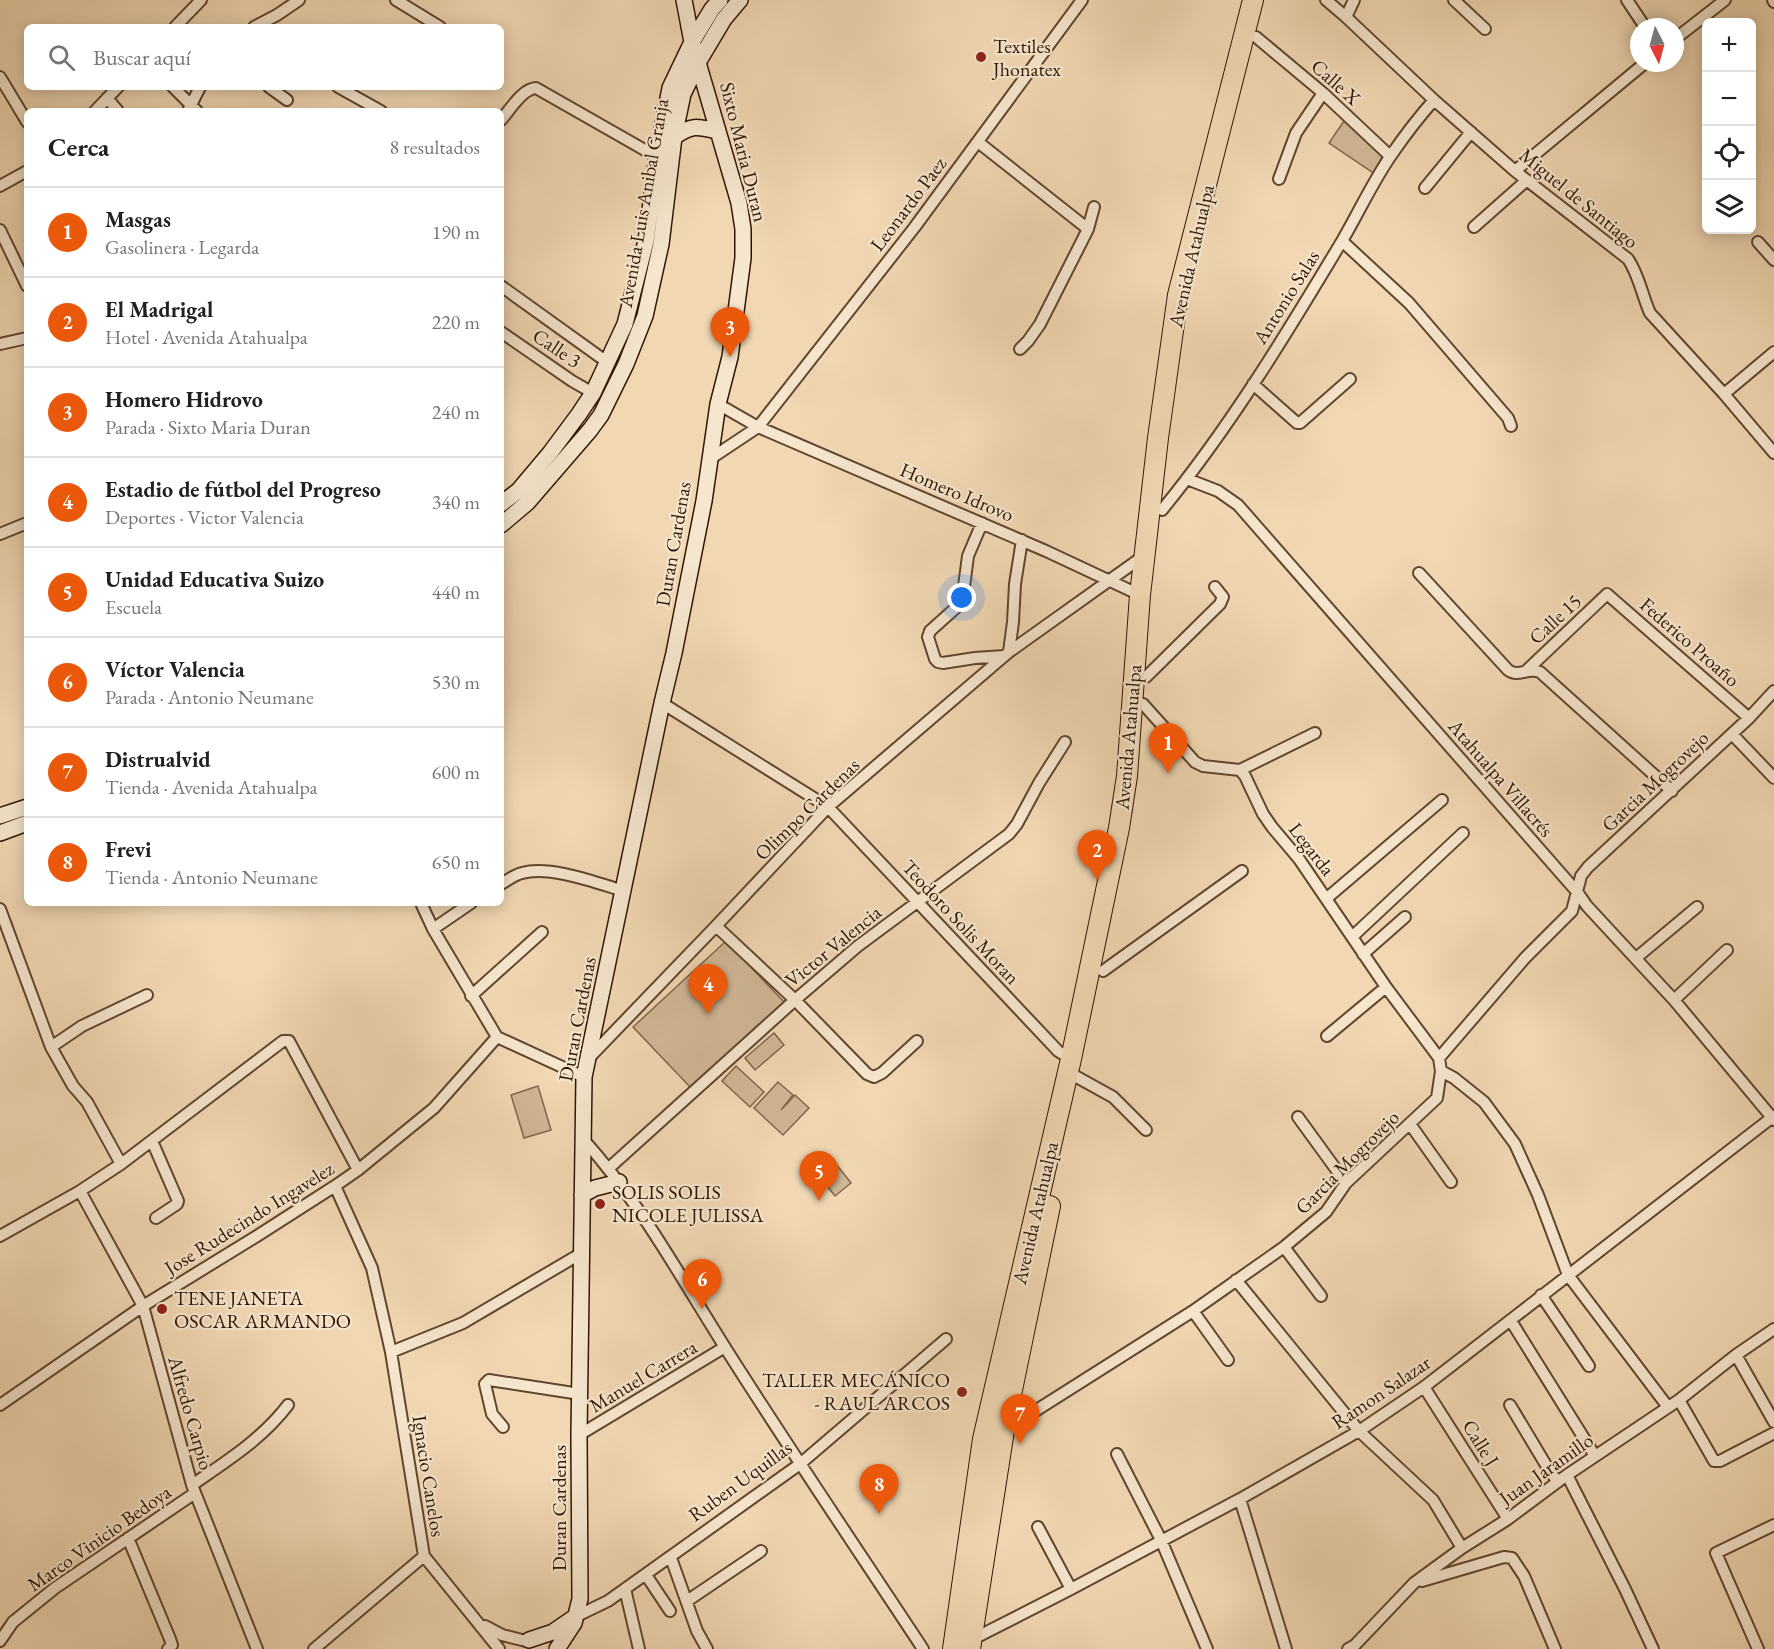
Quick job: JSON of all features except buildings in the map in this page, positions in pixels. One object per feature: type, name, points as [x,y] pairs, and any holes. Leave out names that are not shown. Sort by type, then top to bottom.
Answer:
[{"type":"highway","name":"Avenida Atahualpa","points":[[970,1644],[1005,1424],[1063,1146],[1073,1067],[1103,970],[1130,810],[1137,702],[1140,595],[1162,406],[1178,294],[1253,0]]},
{"type":"highway","name":"Avenida Atahualpa","points":[[953,1649],[983,1438],[1073,1067],[1119,828],[1137,702],[1146,676],[1173,397],[1187,310],[1206,224],[1266,0]]},
{"type":"street","points":[[184,24],[201,0]]},
{"type":"street","points":[[260,24],[299,0]]},
{"type":"street","points":[[396,0],[435,24]]},
{"type":"street","name":"Sixto Maria Duran","points":[[684,0],[717,131],[739,203],[743,229],[743,258],[730,357],[718,404],[710,459]]},
{"type":"street","name":"Avenida Luis Anibal Granja","points":[[504,502],[518,491],[550,453],[593,393],[625,324],[646,241],[657,156],[670,88],[693,42],[712,9],[720,0]]},
{"type":"street","name":"Avenida Luis Anibal Granja","points":[[504,522],[527,503],[590,430],[601,415],[626,364],[645,316],[661,244],[674,136],[683,94],[724,19],[740,0]]},
{"type":"street","name":"Miguel de Santiago","points":[[1326,0],[1515,171],[1628,259],[1634,267],[1650,313],[1725,394],[1774,453]]},
{"type":"street","points":[[1346,16],[1354,0]]},
{"type":"street","points":[[1454,0],[1485,29]]},
{"type":"street","points":[[1627,0],[1639,18]]},
{"type":"street","points":[[1684,32],[1725,0]]},
{"type":"street","name":"Leonardo Paez","points":[[758,427],[914,228],[978,142],[1076,2]]},
{"type":"street","name":"Calle X","points":[[1256,37],[1323,93],[1390,156]]},
{"type":"street","points":[[1515,171],[1634,72]]},
{"type":"street","points":[[0,77],[24,117]]},
{"type":"street","points":[[504,117],[523,95],[531,88],[536,88],[657,156]]},
{"type":"street","points":[[98,108],[115,90]]},
{"type":"street","points":[[175,90],[190,108]]},
{"type":"street","points":[[191,108],[199,90]]},
{"type":"street","points":[[272,90],[287,100]]},
{"type":"street","points":[[343,90],[376,108]]},
{"type":"street","points":[[1279,179],[1296,133],[1323,93]]},
{"type":"street","points":[[108,98],[116,108]]},
{"type":"street","name":"Antonio Salas","points":[[1162,510],[1187,479],[1254,384],[1390,156],[1412,125],[1434,100]]},
{"type":"street","points":[[674,136],[687,128],[696,127],[717,131]]},
{"type":"street","points":[[1425,188],[1471,132]]},
{"type":"street","points":[[978,142],[1088,229]]},
{"type":"street","points":[[0,186],[24,173]]},
{"type":"street","points":[[1474,227],[1527,180]]},
{"type":"street","points":[[1020,349],[1040,324],[1088,229],[1094,207]]},
{"type":"street","points":[[0,230],[24,280]]},
{"type":"street","points":[[1341,241],[1409,303],[1508,418],[1511,426]]},
{"type":"street","points":[[1758,242],[1774,260]]},
{"type":"street","points":[[504,288],[607,362]]},
{"type":"street","name":"Calle 3","points":[[504,334],[593,393]]},
{"type":"street","points":[[0,344],[24,339]]},
{"type":"street","points":[[1725,394],[1774,352]]},
{"type":"street","points":[[1254,384],[1297,423],[1300,423],[1350,379]]},
{"type":"street","name":"Homero Idrovo","points":[[718,404],[758,427],[1023,540],[1140,595]]},
{"type":"street","points":[[710,459],[758,427]]},
{"type":"street","name":"Duran Cardenas","points":[[577,1616],[580,1599],[580,1254],[584,1077],[674,653],[710,459]]},
{"type":"street","name":"Atahualpa Villacrés","points":[[1187,479],[1218,490],[1238,505],[1587,906],[1674,1000],[1773,1118]]},
{"type":"street","points":[[982,523],[968,556],[963,594],[959,605],[930,631],[928,637],[938,662],[1007,654],[1013,622],[1015,584],[1023,540]]},
{"type":"street","points":[[0,534],[24,524]]},
{"type":"street","name":"Olimpo Cardenas","points":[[588,1059],[828,807],[1007,654],[1145,555]]},
{"type":"street","points":[[1419,573],[1508,670],[1513,674],[1527,670],[1540,672],[1672,791]]},
{"type":"street","points":[[1146,676],[1220,604],[1223,597],[1215,587]]},
{"type":"street","name":"Calle 15","points":[[1527,670],[1607,594]]},
{"type":"street","name":"Federico Proaño","points":[[1607,594],[1749,718]]},
{"type":"street","name":"Garcia Mogrovejo","points":[[1005,1424],[1032,1413],[1193,1311],[1284,1247],[1326,1212],[1346,1183],[1437,1098],[1441,1071],[1439,1058],[1525,958],[1572,911],[1581,876],[1588,867],[1732,735],[1774,691]]},
{"type":"street","points":[[1137,702],[1195,762],[1203,766],[1240,770],[1315,733]]},
{"type":"street","name":"Teodoro Solis Moran","points":[[662,703],[828,807],[1073,1067],[1113,1097],[1146,1130]]},
{"type":"street","points":[[1732,735],[1774,778]]},
{"type":"street","name":"Victor Valencia","points":[[609,1168],[858,946],[1009,834],[1065,742]]},
{"type":"street","name":"Legarda","points":[[1240,770],[1268,820],[1299,859],[1386,987],[1439,1058]]},
{"type":"street","points":[[1327,898],[1442,800]]},
{"type":"street","points":[[0,816],[24,808]]},
{"type":"street","points":[[0,833],[24,824]]},
{"type":"street","points":[[1353,936],[1463,833]]},
{"type":"street","points":[[1103,970],[1242,871]]},
{"type":"street","points":[[504,882],[524,872],[554,872],[624,891]]},
{"type":"street","points":[[422,906],[433,929],[496,1037],[584,1077]]},
{"type":"street","points":[[433,929],[467,906]]},
{"type":"street","points":[[1636,958],[1697,907]]},
{"type":"street","points":[[0,909],[51,1047],[73,1086],[87,1102],[121,1164]]},
{"type":"street","points":[[1363,954],[1405,917]]},
{"type":"street","points":[[716,926],[795,1000],[867,1074],[874,1077],[882,1073],[917,1041]]},
{"type":"street","points":[[471,996],[542,932]]},
{"type":"street","points":[[1674,1000],[1727,950]]},
{"type":"street","points":[[1327,1036],[1386,987]]},
{"type":"street","points":[[51,1047],[82,1026],[147,996]]},
{"type":"street","name":"Jose Rudecindo Ingavelez","points":[[0,1405],[143,1306],[358,1170],[434,1108],[496,1037]]},
{"type":"street","points":[[0,1236],[80,1191],[121,1164],[283,1041],[289,1041],[358,1170]]},
{"type":"street","points":[[1441,1071],[1454,1078],[1484,1102],[1515,1144],[1538,1195],[1568,1275],[1668,1407]]},
{"type":"street","points":[[1298,1117],[1346,1183]]},
{"type":"street","name":"Ramon Salazar","points":[[970,1644],[1240,1499],[1359,1431],[1424,1387],[1773,1118]]},
{"type":"street","points":[[1410,1124],[1451,1182]]},
{"type":"street","points":[[583,1139],[609,1168],[678,1269],[800,1464],[923,1649]]},
{"type":"street","points":[[152,1141],[178,1201],[156,1218]]},
{"type":"street","points":[[582,1196],[595,1188],[619,1182]]},
{"type":"street","name":"Ignacio Canelos","points":[[336,1186],[372,1268],[391,1352],[424,1556],[499,1649]]},
{"type":"street","name":"Alfredo Carpio","points":[[80,1191],[143,1306],[194,1489],[257,1649]]},
{"type":"street","points":[[1284,1247],[1320,1296]]},
{"type":"street","points":[[391,1352],[463,1323],[580,1254]]},
{"type":"street","points":[[1236,1280],[1359,1431],[1433,1500],[1462,1548]]},
{"type":"street","points":[[1541,1295],[1589,1366]]},
{"type":"street","points":[[1193,1311],[1228,1360]]},
{"type":"street","points":[[1511,1321],[1595,1456]]},
{"type":"street","name":"Juan Jaramillo","points":[[1348,1649],[1355,1645],[1414,1583],[1679,1400],[1736,1355],[1774,1329]]},
{"type":"street","name":"Ruben Uquillas","points":[[577,1616],[598,1607],[671,1558],[800,1464],[946,1339]]},
{"type":"street","name":"Manuel Carrera","points":[[579,1435],[725,1347]]},
{"type":"street","points":[[1736,1355],[1774,1422]]},
{"type":"street","points":[[502,1427],[492,1414],[485,1384],[489,1380],[580,1394]]},
{"type":"street","name":"Calle J","points":[[1424,1387],[1508,1519]]},
{"type":"street","points":[[1679,1400],[1714,1461],[1720,1461],[1774,1433]]},
{"type":"street","points":[[1510,1404],[1549,1470],[1563,1479],[1625,1589],[1653,1649]]},
{"type":"street","name":"Marco Vinicio Bedoya","points":[[0,1641],[13,1622],[39,1600],[194,1489],[253,1442],[276,1421],[288,1405]]},
{"type":"street","points":[[1116,1454],[1161,1540],[1207,1649]]},
{"type":"street","points":[[1240,1499],[1286,1649]]},
{"type":"street","points":[[1758,1649],[1716,1553],[1774,1525]]},
{"type":"street","points":[[1038,1527],[1071,1589]]},
{"type":"street","points":[[128,1538],[170,1639],[172,1645],[168,1649]]},
{"type":"street","points":[[687,1601],[761,1551]]},
{"type":"street","points":[[314,1649],[424,1556]]},
{"type":"street","points":[[1414,1583],[1504,1557],[1512,1558],[1524,1575],[1555,1649]]},
{"type":"street","points":[[671,1558],[697,1631],[707,1649]]},
{"type":"street","points":[[646,1575],[670,1611]]},
{"type":"street","points":[[625,1589],[639,1649]]},
{"type":"street","points":[[524,1643],[554,1632],[577,1616]]},
{"type":"street","points":[[557,1649],[577,1616]]},
{"type":"street","name":"Ignacio Canelos","points":[[479,1623],[524,1643]]},
{"type":"street","points":[[524,1643],[536,1640],[548,1649]]},
{"type":"shaded area","points":[[1346,118],[1383,154],[1375,174],[1329,143]]},
{"type":"shaded area","points":[[726,941],[784,1002],[691,1088],[633,1027]]},
{"type":"shaded area","points":[[774,1033],[784,1045],[755,1070],[745,1058]]},
{"type":"shaded area","points":[[736,1066],[764,1092],[750,1107],[722,1081]]},
{"type":"shaded area","points":[[778,1082],[793,1095],[781,1110],[795,1095],[809,1108],[783,1135],[754,1108]]},
{"type":"shaded area","points":[[538,1086],[551,1130],[524,1138],[511,1095]]},
{"type":"shaded area","points":[[829,1155],[851,1183],[835,1196],[813,1168]]},
{"type":"place","name":"Textiles Jhonatex","points":[[981,57]]},
{"type":"place","name":"Homero Hidrovo","points":[[730,357]]},
{"type":"place","name":"Masgas","points":[[1168,773]]},
{"type":"place","name":"El Madrigal","points":[[1097,880]]},
{"type":"place","name":"Estadio de fútbol del Progreso","points":[[708,1014]]},
{"type":"place","name":"Unidad Educativa Suizo","points":[[819,1201]]},
{"type":"place","name":"SOLIS SOLIS NICOLE JULISSA","points":[[600,1204]]},
{"type":"place","name":"TENE JANETA OSCAR ARMANDO","points":[[162,1309]]},
{"type":"place","name":"Víctor Valencia","points":[[702,1309]]},
{"type":"place","name":"TALLER MECÁNICO - RAUL ARCOS","points":[[962,1392]]},
{"type":"place","name":"Distrualvid","points":[[1020,1444]]},
{"type":"place","name":"Frevi","points":[[879,1514]]}]
